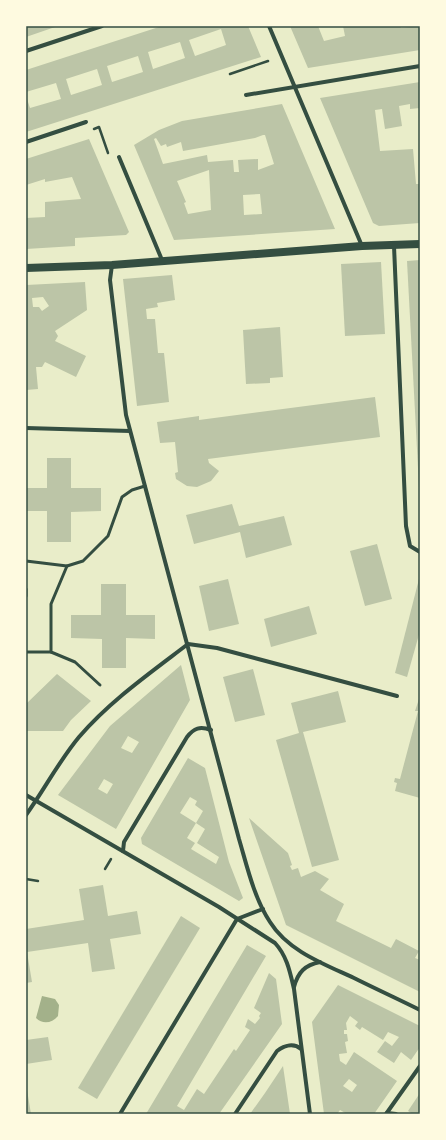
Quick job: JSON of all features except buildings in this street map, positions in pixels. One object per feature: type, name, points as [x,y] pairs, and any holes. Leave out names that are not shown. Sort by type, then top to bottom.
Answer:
[{"type":"main road","points":[[26,268],[112,265],[362,246],[420,244]]},
{"type":"street","points":[[26,51],[102,26]]},
{"type":"street","points":[[269,26],[362,246]]},
{"type":"street","points":[[246,95],[420,66]]},
{"type":"street","points":[[26,142],[86,122]]},
{"type":"street","points":[[119,157],[162,260]]},
{"type":"street","points":[[394,246],[406,526],[410,546],[420,552]]},
{"type":"street","points":[[112,265],[110,280],[126,415],[239,839],[250,875],[263,909],[270,922],[280,935],[303,953],[420,1010]]},
{"type":"street","points":[[26,428],[130,431]]},
{"type":"street","points":[[26,815],[78,738],[99,715],[188,644],[217,648],[397,696]]},
{"type":"street","points":[[123,851],[124,842],[187,736],[192,730],[198,728],[210,730]]},
{"type":"street","points":[[26,795],[237,919],[274,943],[281,950],[290,969],[294,989],[310,1114]]},
{"type":"street","points":[[120,1114],[237,919],[263,909]]},
{"type":"street","points":[[294,989],[298,974],[309,965],[320,962]]},
{"type":"street","points":[[235,1114],[277,1051],[288,1045],[294,1045],[301,1049]]},
{"type":"street","points":[[386,1114],[420,1066]]},
{"type":"street","points":[[386,1114],[396,1114]]},
{"type":"lane","points":[[26,561],[67,566],[83,561],[108,536],[122,498],[132,490],[145,486]]},
{"type":"lane","points":[[51,652],[51,604],[67,566]]},
{"type":"lane","points":[[26,589],[26,596]]},
{"type":"lane","points":[[26,652],[51,652],[75,662],[100,685]]},
{"type":"path","points":[[230,74],[268,61]]},
{"type":"path","points":[[89,132],[99,127],[108,153]]},
{"type":"path","points":[[105,869],[111,859]]},
{"type":"path","points":[[26,879],[38,881]]},
{"type":"shaded area","points":[[42,996],[55,999],[59,1005],[58,1016],[50,1022],[42,1022],[36,1018]]}]
